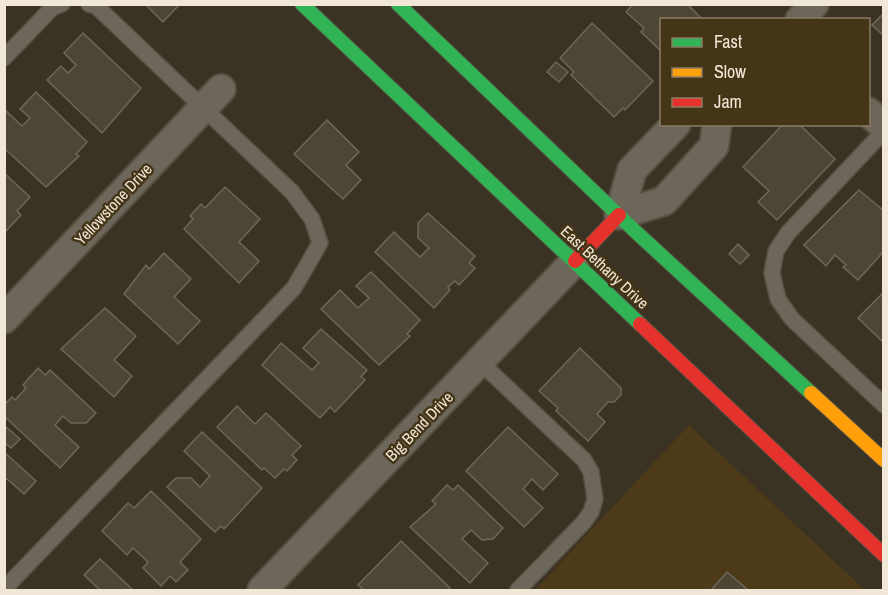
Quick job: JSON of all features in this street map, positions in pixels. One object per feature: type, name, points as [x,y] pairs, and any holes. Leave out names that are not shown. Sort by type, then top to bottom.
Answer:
[{"type":"main road","name":"East Bethany Drive","points":[[302,4],[884,555]]},
{"type":"main road","points":[[398,4],[619,215],[884,460]]},
{"type":"main road","points":[[575,261],[619,215]]},
{"type":"street","points":[[802,18],[814,4]]},
{"type":"street","name":"Yellowstone Drive","points":[[4,319],[212,98]]},
{"type":"street","points":[[870,114],[884,128]]},
{"type":"street","points":[[619,215],[632,170],[674,126]]},
{"type":"street","points":[[619,215],[664,201],[714,147],[717,126]]},
{"type":"street","name":"Big Bend Drive","points":[[262,591],[575,261]]},
{"type":"lane","points":[[4,58],[51,8],[62,4]]},
{"type":"lane","points":[[4,589],[294,288],[320,243],[312,219],[292,192],[212,98],[96,6],[88,4]]},
{"type":"lane","points":[[884,128],[788,233],[776,251],[772,273],[778,299],[792,318],[884,405]]},
{"type":"lane","points":[[480,362],[584,460],[595,485],[593,505],[583,523],[518,591]]},
{"type":"shaded area","points":[[689,425],[865,590],[535,590]]},
{"type":"building","points":[[145,4],[180,4],[163,22]]},
{"type":"building","points":[[633,4],[687,4],[701,18],[660,18],[660,50],[641,32],[644,28],[626,12]]},
{"type":"building","points":[[884,13],[884,36],[872,25]]},
{"type":"building","points":[[592,23],[653,81],[625,110],[623,108],[614,117],[571,75],[574,72],[560,58]]},
{"type":"building","points":[[83,33],[141,88],[102,133],[47,80],[61,66],[68,73],[76,65],[64,53]]},
{"type":"building","points":[[556,62],[568,72],[559,82],[547,72]]},
{"type":"building","points":[[36,92],[87,142],[76,154],[79,156],[46,187],[4,148],[4,109],[22,126],[30,118],[20,109]]},
{"type":"building","points":[[327,120],[359,152],[346,165],[361,180],[343,199],[294,154]]},
{"type":"building","points":[[781,126],[801,126],[835,159],[777,220],[758,202],[769,191],[743,167]]},
{"type":"building","points":[[4,173],[30,197],[17,211],[21,215],[4,233]]},
{"type":"building","points":[[225,187],[260,219],[239,242],[259,261],[239,283],[184,229],[193,219],[190,216],[201,204],[205,208]]},
{"type":"building","points":[[859,190],[884,211],[884,251],[858,280],[843,267],[846,265],[835,255],[826,266],[804,245]]},
{"type":"building","points":[[428,213],[475,256],[469,263],[475,268],[459,285],[455,281],[448,287],[450,290],[434,308],[375,252],[394,232],[420,257],[429,248],[418,238],[418,223]]},
{"type":"building","points":[[738,244],[749,255],[740,264],[729,254]]},
{"type":"building","points":[[164,253],[191,279],[174,297],[200,321],[178,344],[124,294],[146,265],[149,269]]},
{"type":"building","points":[[371,272],[420,320],[407,334],[410,336],[379,365],[321,309],[340,290],[358,308],[369,298],[356,286]]},
{"type":"building","points":[[884,292],[884,343],[858,318]]},
{"type":"building","points":[[105,308],[136,336],[114,360],[132,376],[114,397],[61,349]]},
{"type":"building","points":[[321,329],[367,370],[361,377],[365,380],[335,412],[330,407],[320,418],[262,365],[281,343],[312,370],[319,363],[303,348]]},
{"type":"building","points":[[580,348],[621,388],[621,395],[614,402],[608,402],[597,414],[605,422],[588,441],[556,411],[558,408],[539,391]]},
{"type":"building","points":[[38,368],[45,375],[50,370],[96,413],[86,423],[71,423],[63,416],[55,425],[79,447],[60,468],[4,416],[4,405],[12,397],[15,400],[26,388],[23,385]]},
{"type":"building","points":[[237,406],[255,424],[266,413],[301,446],[292,455],[297,460],[287,471],[284,469],[275,478],[264,468],[262,470],[217,427]]},
{"type":"building","points":[[6,427],[20,439],[11,448],[4,442]]},
{"type":"building","points":[[508,427],[558,474],[543,490],[532,479],[523,489],[543,508],[524,527],[466,471]]},
{"type":"building","points":[[202,432],[262,488],[224,529],[221,526],[215,532],[167,487],[176,478],[191,478],[200,487],[210,476],[184,451]]},
{"type":"building","points":[[4,452],[36,481],[24,494],[7,479],[4,481]]},
{"type":"building","points":[[447,485],[453,490],[458,485],[503,528],[493,539],[482,540],[471,530],[462,539],[488,563],[470,583],[410,527],[436,504],[432,501]]},
{"type":"building","points":[[151,491],[201,539],[180,562],[188,570],[176,582],[170,576],[161,586],[143,568],[148,562],[133,548],[127,555],[102,531],[128,503],[134,508]]},
{"type":"building","points":[[401,541],[450,588],[448,590],[364,590],[358,585]]},
{"type":"building","points":[[100,559],[133,590],[100,590],[84,575]]},
{"type":"building","points":[[727,572],[748,590],[711,590]]},
{"type":"traffic: fast","points":[[302,4],[640,324]]},
{"type":"traffic: fast","points":[[398,4],[636,232],[811,393]]},
{"type":"traffic: slow","points":[[811,393],[884,460]]},
{"type":"traffic: jam","points":[[575,261],[619,215]]},
{"type":"traffic: jam","points":[[640,324],[884,555]]}]
